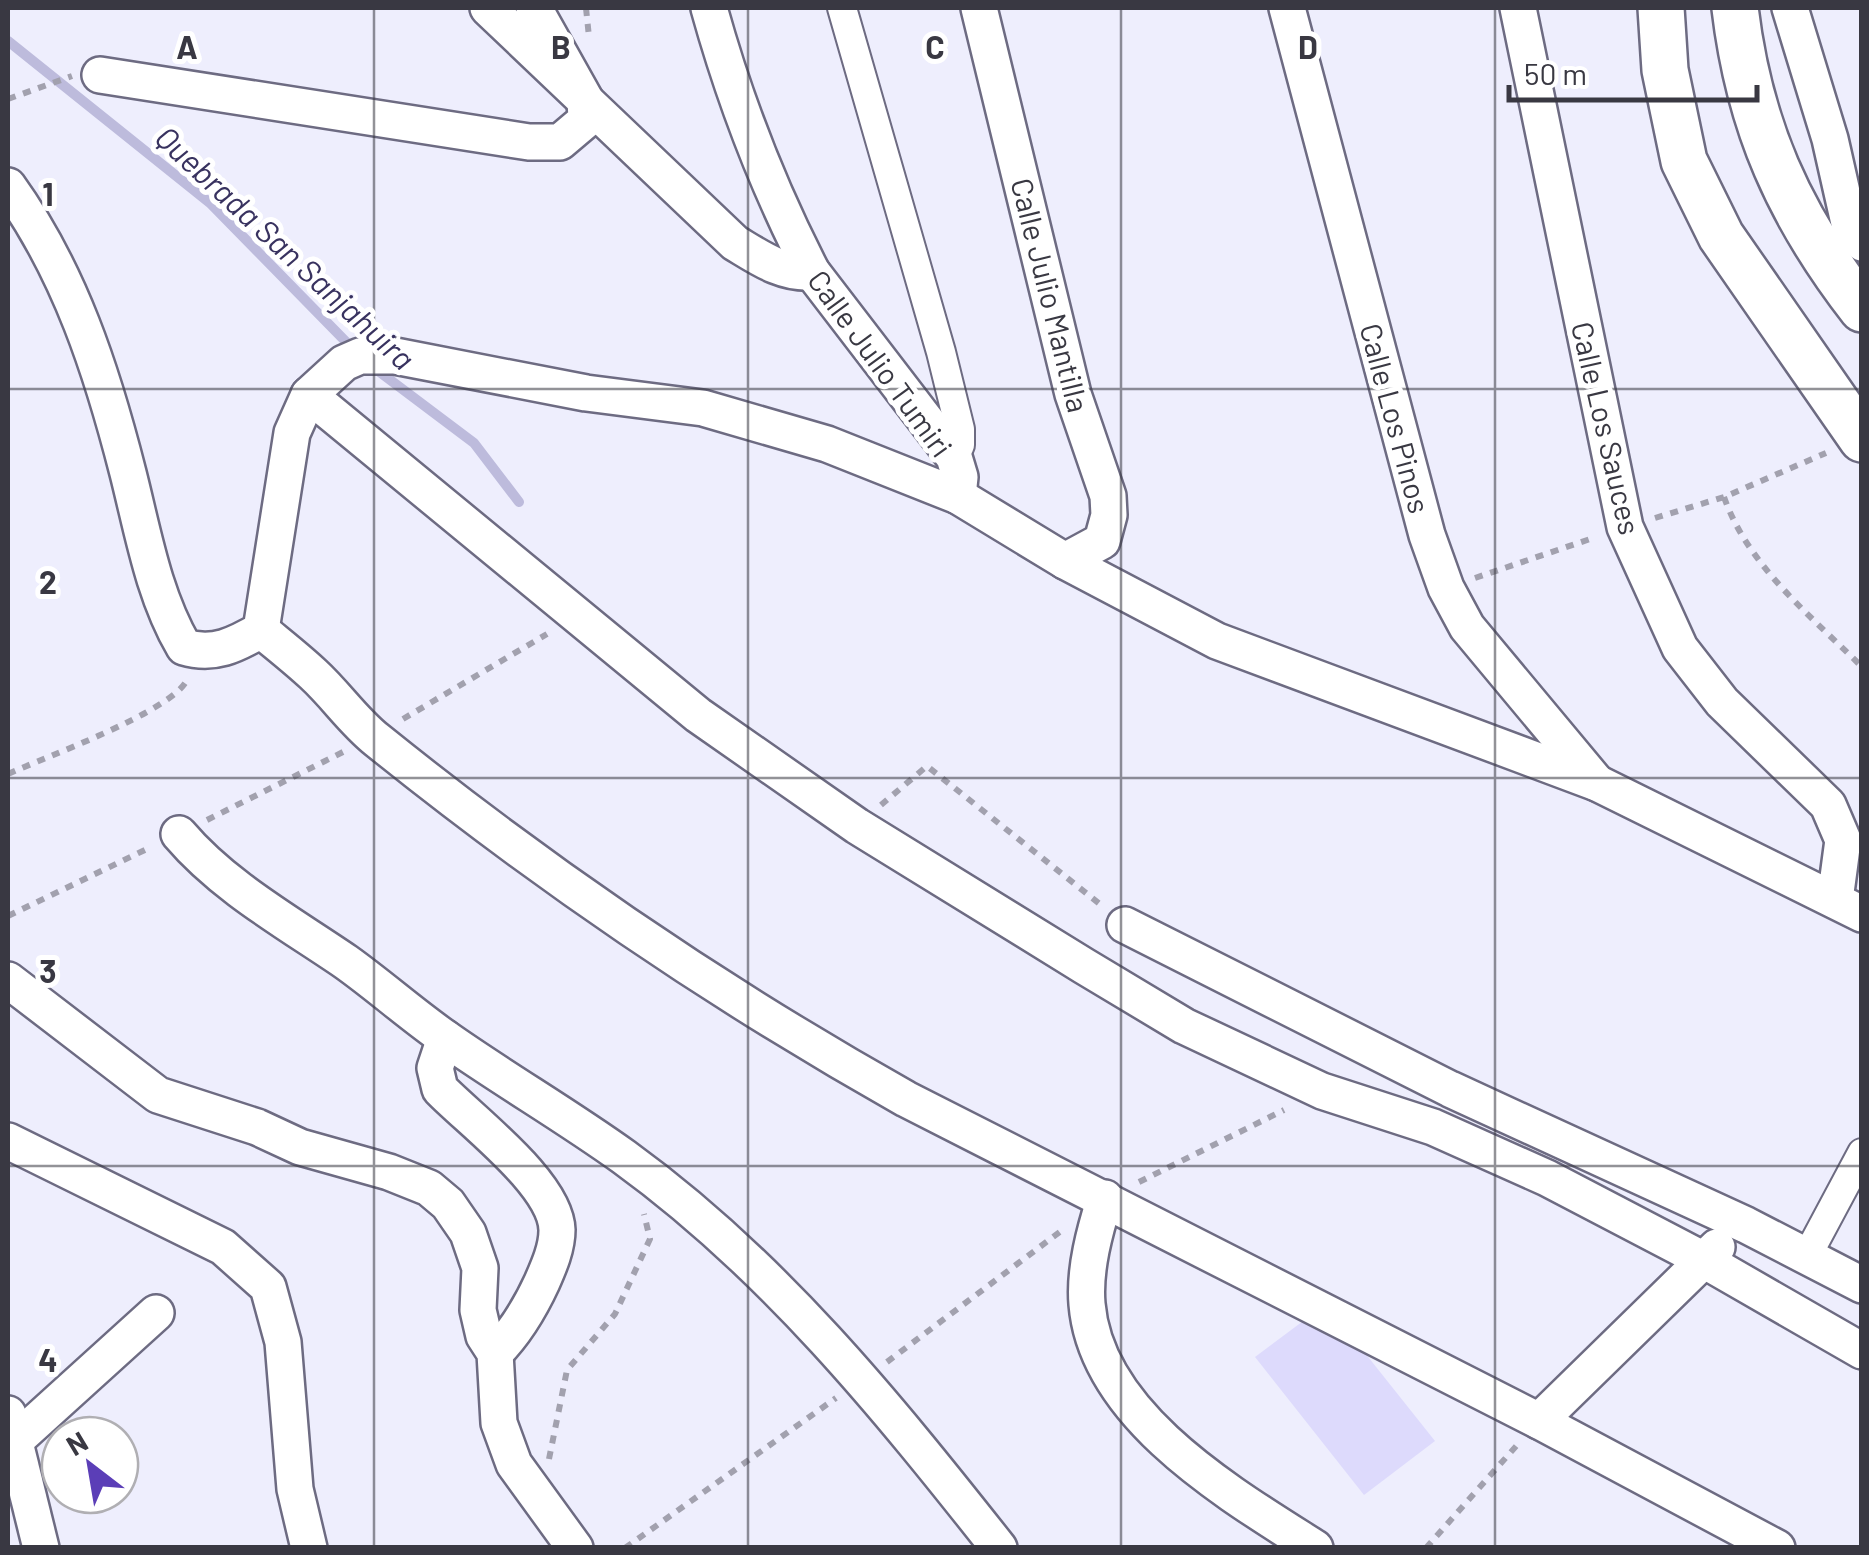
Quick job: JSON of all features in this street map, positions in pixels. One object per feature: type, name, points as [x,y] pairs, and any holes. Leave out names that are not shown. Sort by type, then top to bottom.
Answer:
[{"type":"street","points":[[488,8],[735,244],[794,274],[812,272]]},
{"type":"street","points":[[83,76],[528,142],[560,142],[578,132],[586,120],[585,98],[534,8]]},
{"type":"street","name":"Calle Julio Tumiri","points":[[709,8],[772,188],[812,272],[954,457],[960,477],[958,496]]},
{"type":"street","points":[[842,8],[941,352],[960,429],[960,445],[954,457]]},
{"type":"street","name":"Calle Julio Mantilla","points":[[979,8],[1074,394],[1108,496],[1110,515],[1102,541],[1065,561]]},
{"type":"street","name":"Calle Los Pinos","points":[[1288,8],[1427,534],[1446,588],[1467,627],[1597,782]]},
{"type":"street","name":"Calle Los Sauces","points":[[1518,8],[1625,527],[1680,648],[1722,702],[1828,805],[1843,840],[1848,907]]},
{"type":"street","points":[[1661,8],[1664,70],[1684,161],[1721,236],[1862,439]]},
{"type":"street","points":[[1736,8],[1768,154],[1793,208],[1862,309]]},
{"type":"street","points":[[1790,8],[1830,139],[1852,232],[1862,243]]},
{"type":"street","points":[[8,186],[48,244],[82,323],[123,454],[162,606],[184,647],[202,652],[239,643],[261,630]]},
{"type":"street","points":[[261,630],[292,432],[309,395],[344,363],[360,356],[451,364],[586,393],[702,408],[827,444],[958,496],[1065,561],[1216,641],[1597,782],[1848,907]]},
{"type":"street","points":[[309,395],[575,618],[698,715],[856,826],[1184,1026],[1322,1091],[1433,1127],[1547,1178],[1702,1258],[1862,1351]]},
{"type":"street","points":[[261,630],[314,675],[373,737],[642,935],[818,1049],[906,1099],[1539,1420],[1777,1548]]},
{"type":"street","points":[[179,834],[202,861],[445,1038],[623,1156],[762,1272],[864,1378],[999,1548]]},
{"type":"street","points":[[1125,925],[1450,1089],[1746,1225],[1862,1284]]},
{"type":"street","points":[[8,980],[158,1094],[429,1188],[448,1204],[468,1232],[480,1268],[478,1310],[484,1336],[495,1353],[500,1423],[514,1464],[575,1548]]},
{"type":"street","points":[[445,1038],[435,1068],[440,1089],[544,1194],[557,1228],[552,1257],[536,1294],[510,1338],[495,1353]]},
{"type":"street","points":[[1433,1127],[1450,1089]]},
{"type":"street","points":[[8,1141],[223,1246],[268,1286],[282,1342],[296,1490],[309,1548]]},
{"type":"street","points":[[1807,1256],[1862,1153]]},
{"type":"street","points":[[1105,1198],[1094,1233],[1086,1303],[1099,1354],[1168,1445],[1238,1498],[1315,1548]]},
{"type":"street","points":[[1539,1420],[1702,1258],[1746,1225]]},
{"type":"street","points":[[41,1548],[12,1427],[156,1314]]},
{"type":"path","points":[[8,99],[83,76]]},
{"type":"path","points":[[1724,497],[1735,529],[1755,557],[1862,668]]},
{"type":"path","points":[[8,916],[373,737],[575,618]]},
{"type":"path","points":[[8,774],[147,712],[183,688],[202,652]]},
{"type":"path","points":[[856,826],[927,766],[1023,838],[1125,925]]},
{"type":"path","points":[[625,1548],[864,1378],[1105,1198],[1322,1091]]},
{"type":"path","points":[[540,1499],[567,1370],[615,1314],[650,1239],[623,1156]]},
{"type":"path","points":[[1426,1548],[1539,1420]]},
{"type":"shaded area","points":[[1326,1304],[1435,1441],[1364,1495],[1255,1357]]},
{"type":"waterway","name":"Quebrada San Sanjahuira","points":[[8,41],[210,203],[356,352]]},
{"type":"waterway","name":"Quebrada San Sanjahuira","points":[[373,367],[474,443],[519,502]]}]
